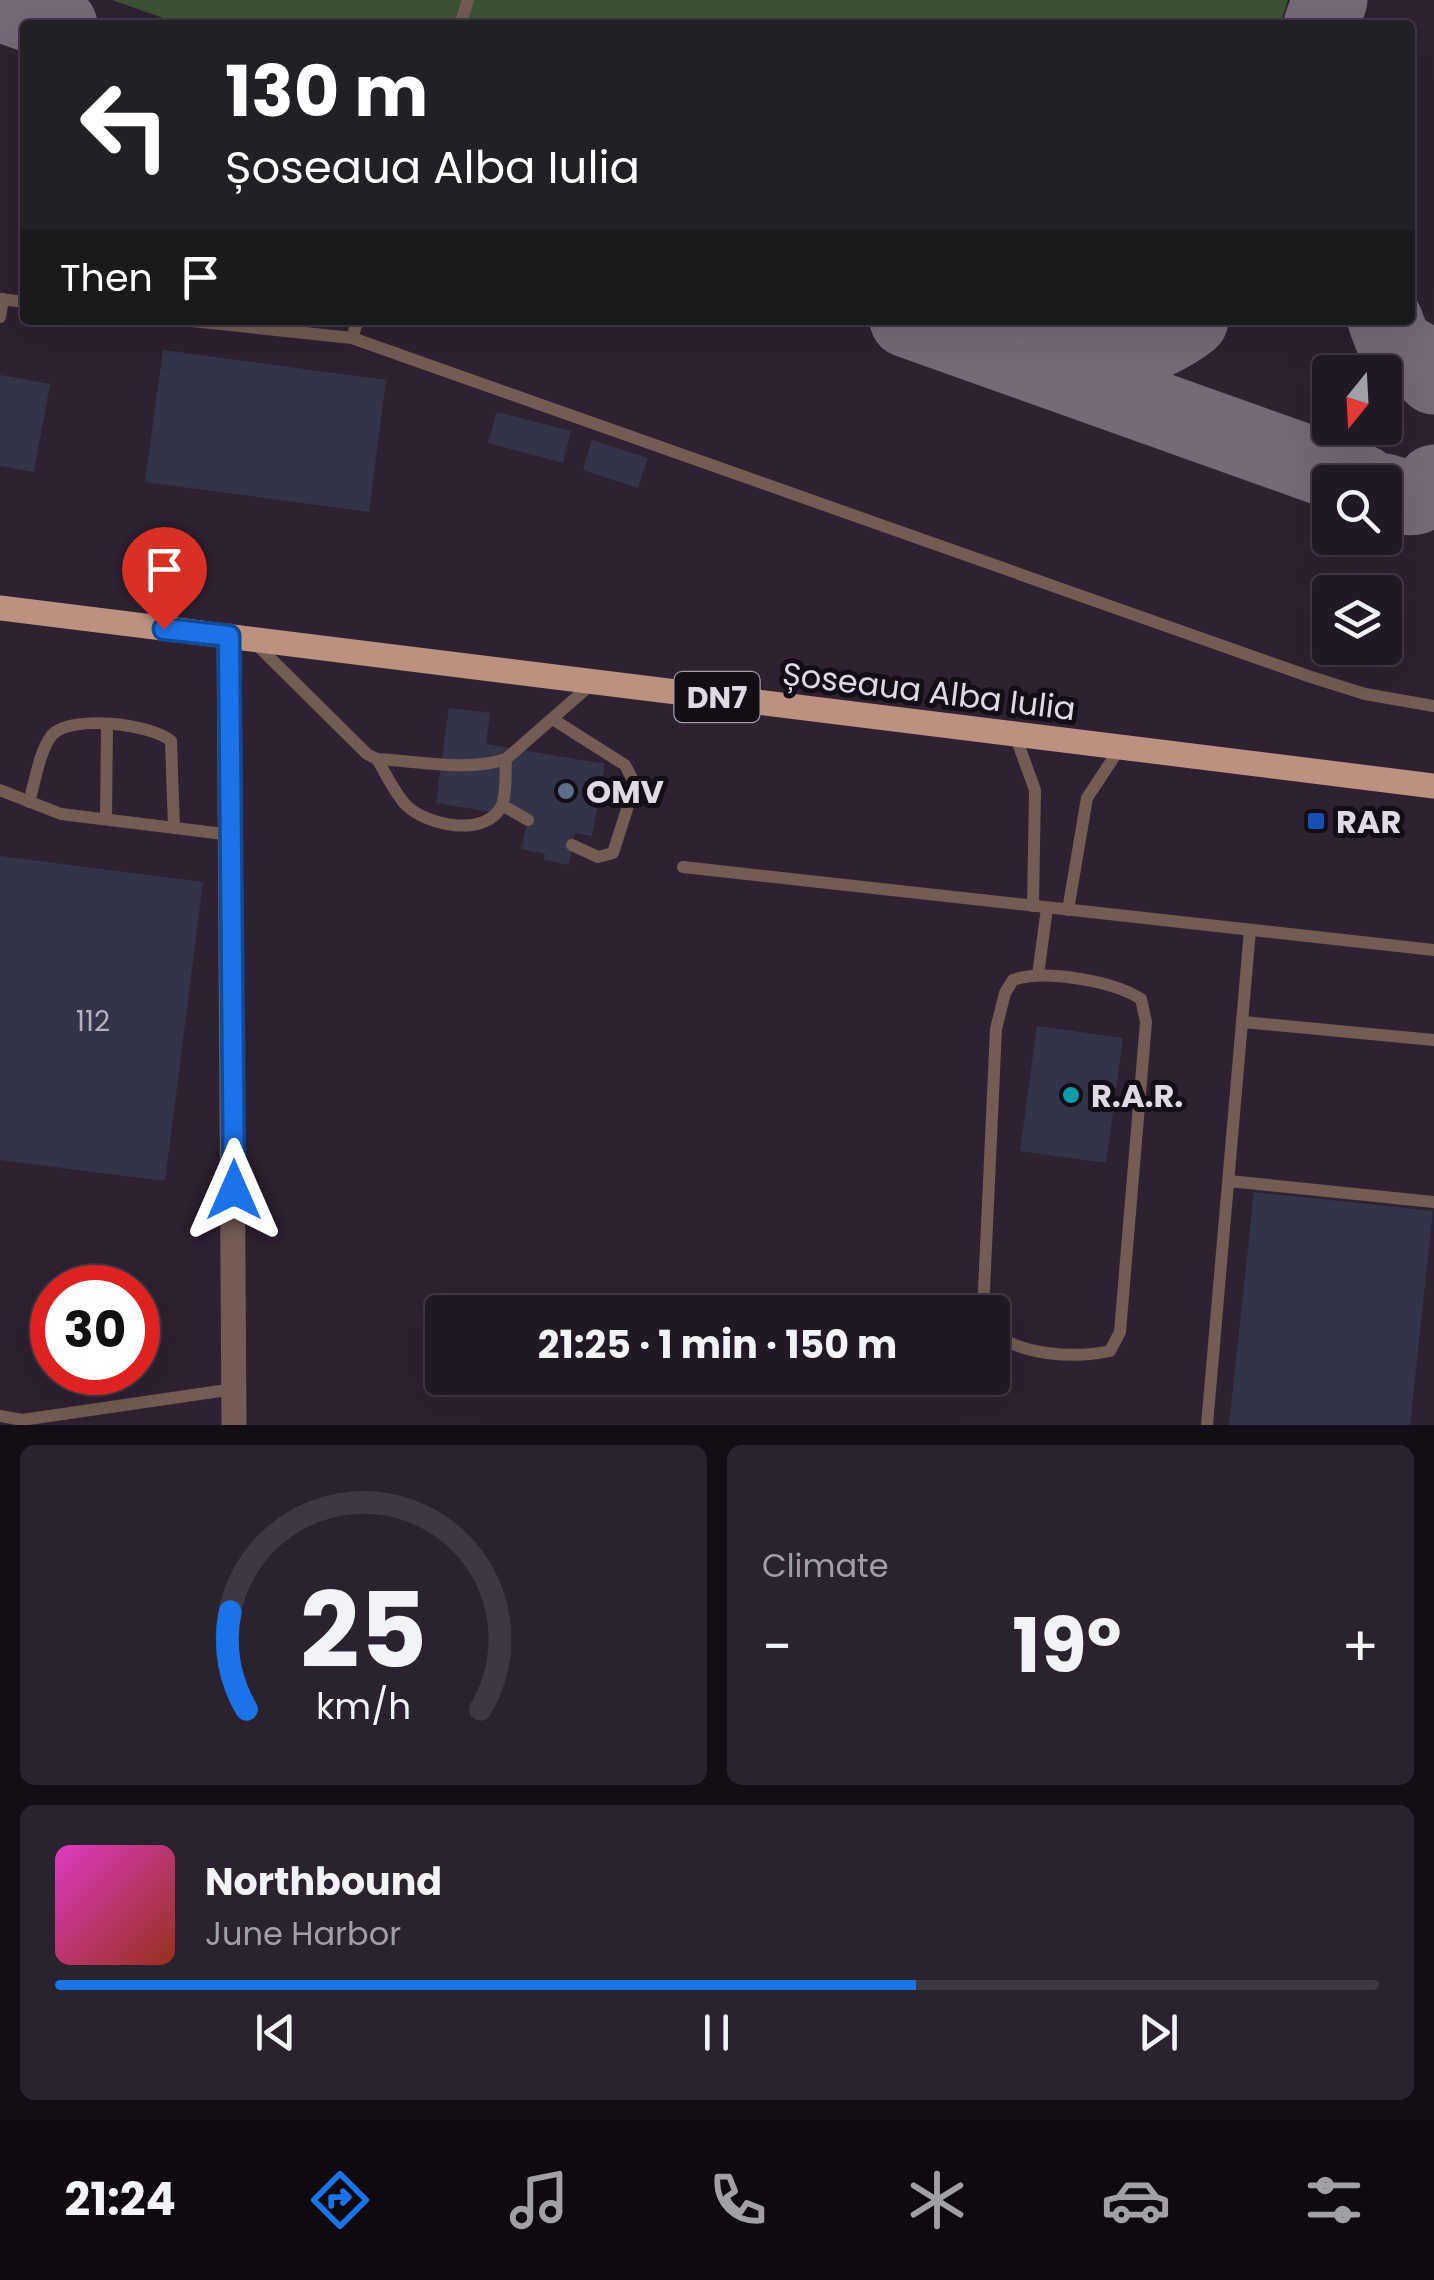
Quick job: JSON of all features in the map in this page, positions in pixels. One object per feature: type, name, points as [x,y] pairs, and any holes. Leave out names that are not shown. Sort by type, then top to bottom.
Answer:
[{"type":"main road","name":"Șoseaua Alba Iulia","points":[[0,608],[1434,786]]},
{"type":"street","points":[[234,1425],[232,835],[240,638]]},
{"type":"lane","points":[[0,317],[2,299]]},
{"type":"lane","points":[[229,325],[352,338],[1308,676],[1364,694],[1434,706]]},
{"type":"lane","points":[[352,338],[356,325]]},
{"type":"lane","points":[[240,638],[366,754],[377,759],[457,764],[506,760],[594,681]]},
{"type":"lane","points":[[554,720],[626,764],[635,784],[613,852],[598,857],[572,845]]},
{"type":"lane","points":[[106,819],[107,725]]},
{"type":"lane","points":[[29,802],[53,734],[68,726],[138,726],[163,734],[172,742],[174,828]]},
{"type":"lane","points":[[1014,735],[1035,790],[1040,907],[1038,975]]},
{"type":"lane","points":[[1068,910],[1086,798],[1120,748]]},
{"type":"lane","points":[[377,759],[404,803],[419,816],[436,822],[480,823],[502,805],[506,760]]},
{"type":"lane","points":[[0,790],[61,814],[232,835]]},
{"type":"lane","points":[[502,805],[528,820]]},
{"type":"lane","points":[[683,866],[1434,950]]},
{"type":"lane","points":[[1207,1425],[1250,930]]},
{"type":"lane","points":[[983,1295],[996,1028],[1005,992],[1013,980],[1038,975],[1123,987],[1141,999],[1146,1022],[1120,1332],[1110,1351],[1088,1356],[1010,1343]]},
{"type":"lane","points":[[1243,1022],[1434,1040]]},
{"type":"lane","points":[[1229,1181],[1434,1202]]},
{"type":"lane","points":[[0,1416],[22,1420],[234,1388]]},
{"type":"green space","points":[[112,0],[1288,0],[1282,20],[169,20]]},
{"type":"building","points":[[163,350],[386,380],[369,512],[145,482]]},
{"type":"building","points":[[0,375],[50,384],[34,472],[0,466]]},
{"type":"building","points":[[497,412],[571,431],[563,463],[488,443]]},
{"type":"building","points":[[592,440],[648,458],[638,488],[583,470]]},
{"type":"building","points":[[449,708],[490,713],[486,744],[605,764],[592,836],[575,833],[569,865],[544,860],[545,854],[521,849],[528,818],[436,803]]},
{"type":"building","points":[[0,856],[203,882],[165,1181],[0,1160]]},
{"type":"building","name":"R.A.R.","points":[[1037,1026],[1123,1038],[1106,1163],[1020,1151]]},
{"type":"building","points":[[1254,1192],[1433,1211],[1410,1425],[1229,1425]]},
{"type":"taxiway","points":[[1323,20],[1330,0]]},
{"type":"taxiway","points":[[0,4],[46,20]]},
{"type":"taxiway","points":[[921,325],[1314,465]]},
{"type":"taxiway","points":[[1045,363],[1103,357],[1140,347],[1184,325]]},
{"type":"taxiway","points":[[1387,325],[1395,346],[1414,357],[1434,377]]},
{"type":"taxiway","points":[[1402,496],[1417,497],[1434,482]]},
{"type":"place","name":"OMV","points":[[566,791]]},
{"type":"place","name":"RAR","points":[[1316,821]]},
{"type":"place","name":"R.A.R.","points":[[1071,1095]]},
{"type":"route","points":[[164,629],[229,636],[234,1190]]}]
